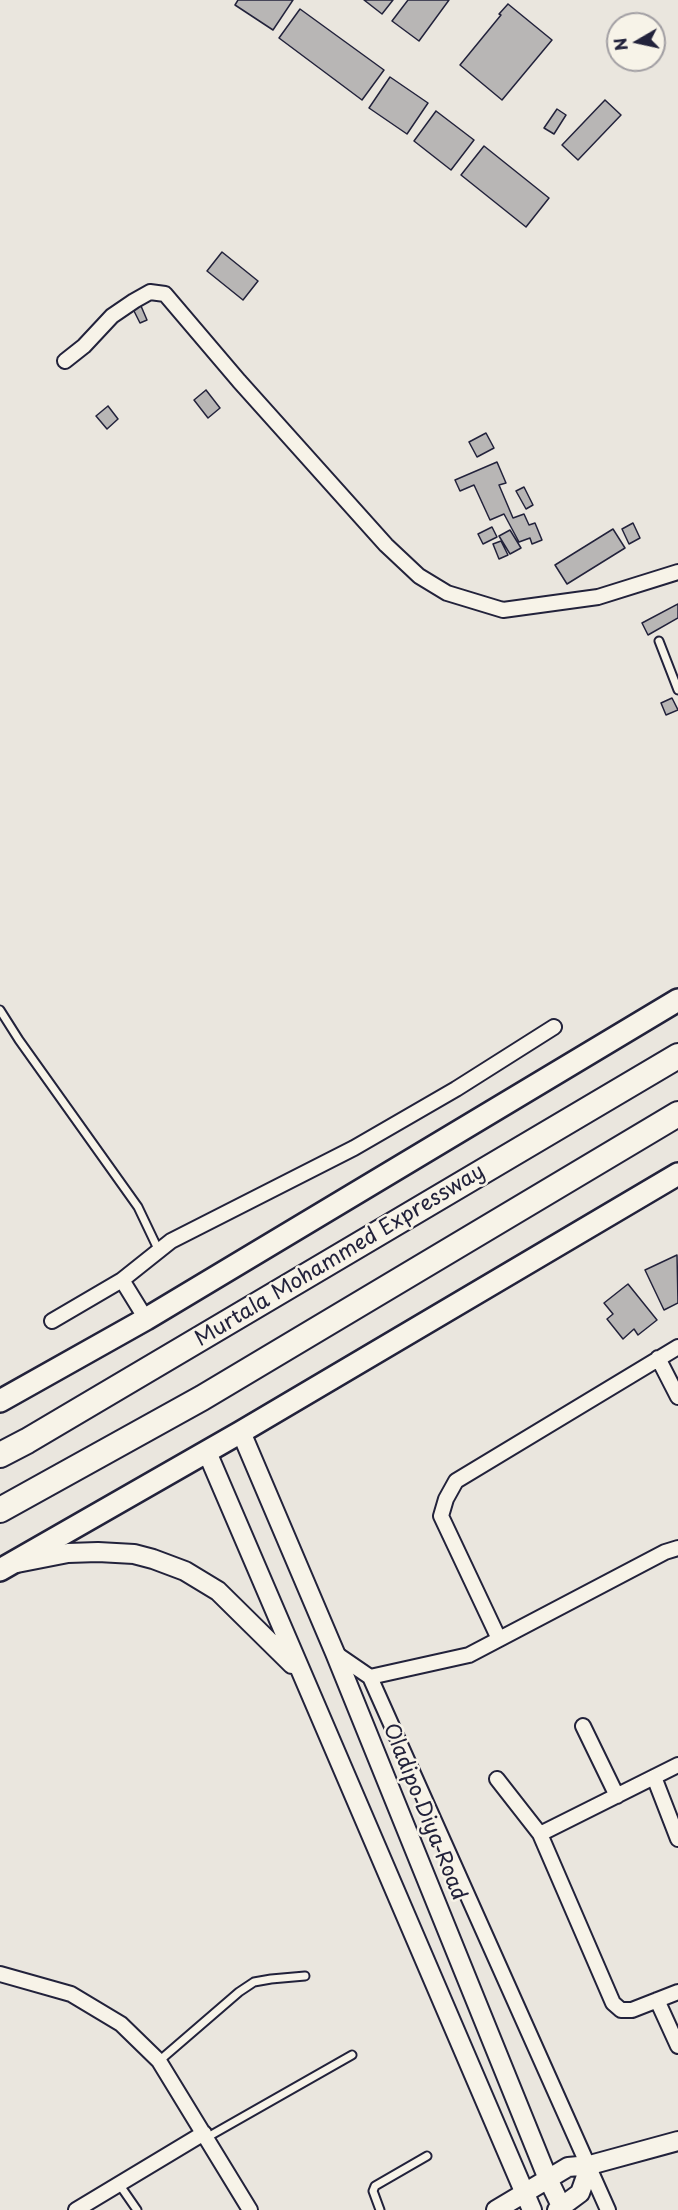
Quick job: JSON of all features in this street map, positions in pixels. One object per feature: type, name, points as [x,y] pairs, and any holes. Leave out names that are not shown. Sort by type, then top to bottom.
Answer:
[{"type":"highway","name":"Murtala Mohammed Expressway","points":[[0,1455],[678,1056]]},
{"type":"highway","points":[[0,1510],[202,1398],[678,1114]]},
{"type":"main road","points":[[0,1401],[146,1319],[678,1000]]},
{"type":"main road","points":[[6,1567],[242,1432],[678,1174]]},
{"type":"main road","name":"Oladipo Diya Road","points":[[242,1432],[335,1653],[561,2209]]},
{"type":"main road","points":[[207,1452],[532,2210]]},
{"type":"main road","points":[[6,1567],[68,1553],[134,1554],[153,1559],[185,1571],[218,1591],[300,1672]]},
{"type":"main road","points":[[496,2210],[568,2167],[590,2165],[674,2145]]},
{"type":"main road","points":[[561,2209],[580,2193],[590,2165]]},
{"type":"street","points":[[66,361],[84,346],[112,316],[134,301],[150,291],[165,294],[239,381],[386,545],[419,576],[447,593],[503,610],[598,597],[678,572]]},
{"type":"street","points":[[52,1322],[122,1280],[158,1249],[195,1227],[354,1148],[456,1089],[554,1027]]},
{"type":"street","points":[[122,1280],[146,1319]]},
{"type":"street","points":[[499,1639],[441,1516],[446,1499],[456,1481],[678,1347]]},
{"type":"street","points":[[658,1358],[678,1397]]},
{"type":"street","points":[[370,1677],[469,1655],[665,1552],[678,1548]]},
{"type":"street","points":[[335,1653],[370,1677],[590,2165],[608,2210]]},
{"type":"street","points":[[583,1726],[617,1796]]},
{"type":"street","points":[[540,1834],[678,1765]]},
{"type":"street","points":[[654,1777],[678,1839]]},
{"type":"street","points":[[497,1779],[540,1834],[613,2003],[621,2010],[632,2010],[678,1992]]},
{"type":"street","points":[[0,1974],[71,1994],[121,2024],[159,2061],[250,2210]]},
{"type":"street","points":[[657,2000],[678,2046]]},
{"type":"street","points":[[76,2210],[205,2136]]},
{"type":"lane","points":[[660,641],[678,690]]},
{"type":"lane","points":[[0,1010],[138,1207],[158,1249]]},
{"type":"lane","points":[[159,2061],[239,1992],[254,1983],[271,1978],[305,1976]]},
{"type":"lane","points":[[205,2136],[352,2055]]},
{"type":"lane","points":[[380,2210],[373,2191],[375,2186],[427,2156]]},
{"type":"lane","points":[[119,2184],[137,2210]]},
{"type":"building","points":[[238,0],[293,0],[273,30],[235,5]]},
{"type":"building","points":[[364,0],[393,0],[382,14]]},
{"type":"building","points":[[408,0],[449,0],[419,41],[392,21]]},
{"type":"building","points":[[508,4],[552,40],[502,100],[460,65]]},
{"type":"building","points":[[300,9],[384,70],[362,100],[279,38]]},
{"type":"building","points":[[390,77],[428,103],[407,134],[369,108]]},
{"type":"building","points":[[605,100],[621,115],[578,160],[562,145]]},
{"type":"building","points":[[557,109],[566,115],[554,134],[544,128]]},
{"type":"building","points":[[436,111],[474,140],[451,170],[414,141]]},
{"type":"building","points":[[484,146],[549,198],[526,227],[461,175]]},
{"type":"building","points":[[222,252],[258,281],[243,300],[207,271]]},
{"type":"building","points":[[141,306],[147,320],[140,323],[133,309]]},
{"type":"building","points":[[206,390],[220,408],[208,418],[194,400]]},
{"type":"building","points":[[108,406],[118,419],[107,429],[96,416]]},
{"type":"building","points":[[486,433],[494,448],[477,457],[469,442]]},
{"type":"building","points":[[497,462],[506,483],[499,485],[513,518],[524,514],[529,525],[535,523],[542,540],[532,544],[530,538],[519,542],[504,514],[490,520],[474,485],[460,491],[455,480]]},
{"type":"building","points":[[524,487],[533,505],[526,509],[516,491]]},
{"type":"building","points":[[633,523],[640,538],[629,544],[622,529]]},
{"type":"building","points":[[492,527],[497,537],[483,544],[478,534]]},
{"type":"building","points":[[613,529],[625,548],[567,584],[555,565]]},
{"type":"building","points":[[510,530],[521,548],[510,554],[499,536]]},
{"type":"building","points":[[501,541],[508,555],[499,559],[493,544]]},
{"type":"building","points":[[678,604],[678,618],[648,635],[642,623]]},
{"type":"building","points":[[672,698],[678,710],[666,715],[661,703]]},
{"type":"building","points":[[677,1255],[678,1303],[664,1310],[645,1270]]},
{"type":"building","points":[[628,1284],[657,1320],[638,1335],[634,1329],[623,1339],[607,1319],[613,1314],[604,1303]]}]
